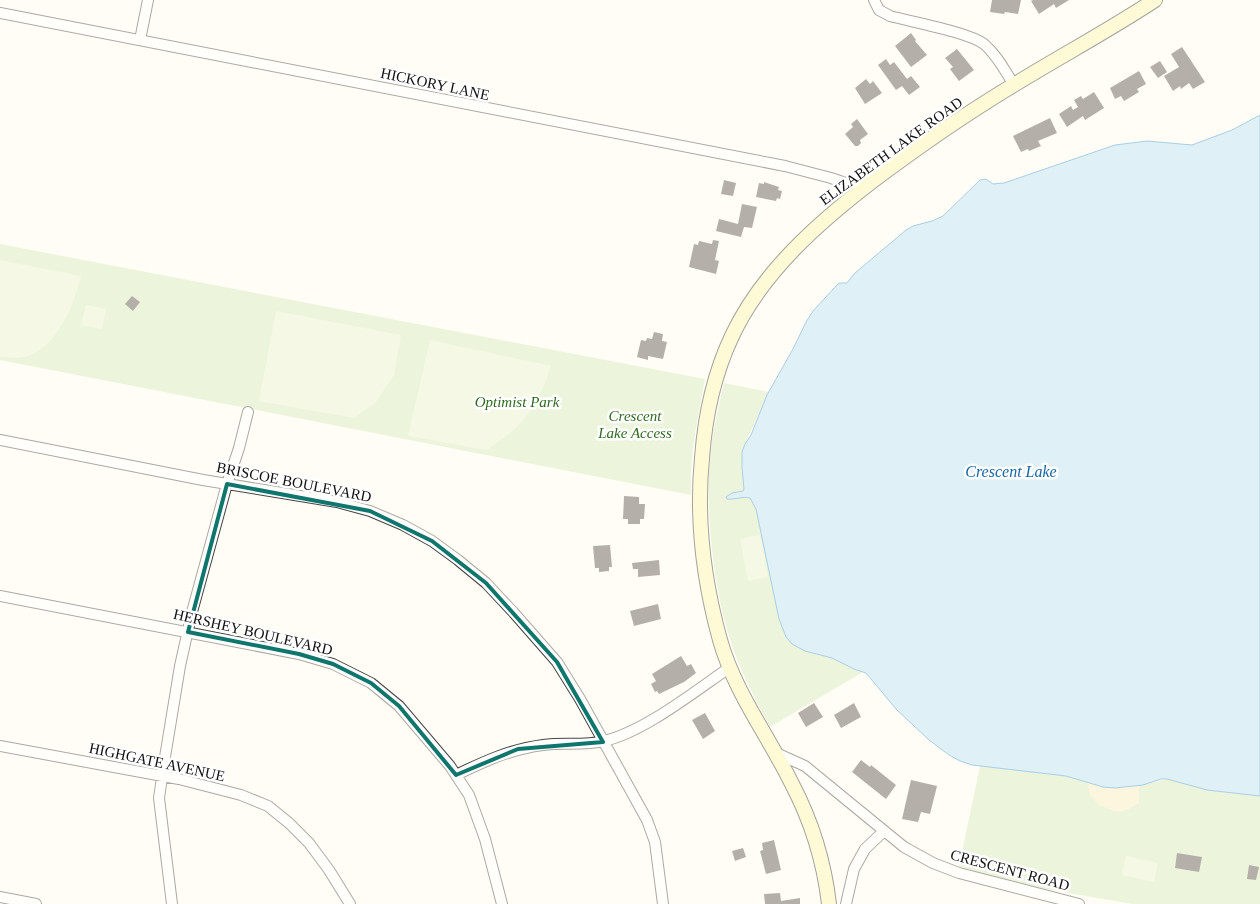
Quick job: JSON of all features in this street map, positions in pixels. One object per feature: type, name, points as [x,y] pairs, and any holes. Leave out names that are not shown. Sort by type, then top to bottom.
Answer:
[{"type":"street","points":[[140,40],[148,0]]},
{"type":"street","points":[[874,0],[879,10],[890,16],[965,36],[982,43],[996,58],[1014,85]]},
{"type":"street","name":"ELIZABETH LAKE ROAD","points":[[829,904],[822,863],[812,827],[791,782],[744,699],[730,668],[710,599],[700,515],[700,485],[707,419],[717,376],[732,335],[758,292],[804,240],[863,189],[933,137],[1014,85],[1154,0]]},
{"type":"street","name":"HICKORY LANE","points":[[0,13],[785,166],[831,178],[863,189]]},
{"type":"street","points":[[172,904],[159,798],[180,666],[227,484],[248,412]]},
{"type":"street","name":"BRISCOE BOULEVARD","points":[[0,440],[227,484],[337,502],[370,510],[432,541],[486,583],[534,634],[557,662],[640,806],[655,842],[663,904]]},
{"type":"street","name":"HERSHEY BOULEVARD","points":[[0,596],[299,654],[334,664],[371,683],[399,706],[456,776],[469,795],[482,830],[502,904]]},
{"type":"street","points":[[456,776],[498,755],[518,749],[544,745],[603,742],[627,734],[668,710],[730,668]]},
{"type":"street","name":"HIGHGATE AVENUE","points":[[0,746],[207,785],[268,806],[309,843],[329,870],[350,904]]},
{"type":"street","name":"CRESCENT ROAD","points":[[774,752],[805,766],[904,847],[933,864],[1078,904]]},
{"type":"street","points":[[846,904],[854,869],[865,849],[884,831]]},
{"type":"street","points":[[0,897],[36,904]]},
{"type":"highlighted area","points":[[227,484],[370,511],[432,541],[486,583],[557,662],[603,742],[518,749],[456,775],[399,706],[371,683],[333,664],[299,654],[188,632]]},
{"type":"green space","name":"Optimist Park","points":[[0,244],[705,379],[693,451],[691,495],[0,360]]},
{"type":"green space","points":[[0,260],[81,276],[69,311],[56,334],[39,351],[25,357],[0,357]]},
{"type":"green space","points":[[86,305],[106,309],[102,329],[81,325]]},
{"type":"green space","points":[[276,311],[401,335],[394,375],[376,402],[354,418],[259,401]]},
{"type":"green space","points":[[430,340],[551,366],[546,381],[528,415],[510,433],[486,450],[408,436]]},
{"type":"green space","points":[[724,383],[769,392],[745,444],[744,489],[743,491],[732,493],[730,500],[750,498],[756,509],[779,619],[786,637],[812,653],[832,658],[863,672],[770,727],[737,659],[723,615],[714,568],[711,543],[709,474],[712,439]]},
{"type":"green space","points":[[760,535],[768,577],[748,581],[740,539]]},
{"type":"green space","points":[[980,766],[1066,776],[1103,787],[1128,788],[1167,779],[1207,790],[1260,796],[1260,904],[1132,904],[1028,886],[998,879],[959,866]]},
{"type":"green space","points":[[1126,856],[1158,863],[1154,882],[1122,875]]},
{"type":"sand","points":[[1088,782],[1113,787],[1139,786],[1139,803],[1129,809],[1118,812],[1099,805],[1090,795]]},
{"type":"water","name":"Crescent Lake","points":[[1260,115],[1260,796],[1207,790],[1167,779],[1143,785],[1115,788],[1103,787],[1066,776],[972,765],[960,761],[929,740],[896,709],[866,673],[832,658],[805,651],[792,644],[786,637],[779,619],[756,509],[750,498],[727,499],[726,497],[744,489],[742,452],[767,395],[806,322],[813,311],[836,286],[839,283],[847,283],[855,273],[906,230],[943,216],[980,180],[986,179],[993,184],[1004,183],[1115,145],[1147,141],[1192,145],[1232,130]]},
{"type":"building","points":[[992,0],[1021,0],[1018,14],[990,12]]},
{"type":"building","points":[[1069,0],[1056,8],[1054,4],[1039,14],[1031,1]]},
{"type":"building","points":[[911,33],[927,55],[911,67],[895,46]]},
{"type":"building","points":[[1182,47],[1205,82],[1193,89],[1189,83],[1181,89],[1180,86],[1173,91],[1164,76],[1179,67],[1171,54]]},
{"type":"building","points":[[957,49],[974,70],[959,81],[950,69],[953,67],[945,58]]},
{"type":"building","points":[[886,59],[890,65],[894,62],[907,79],[911,76],[920,87],[909,95],[902,86],[896,90],[878,65]]},
{"type":"building","points":[[1160,61],[1167,72],[1158,78],[1150,67]]},
{"type":"building","points":[[1139,71],[1146,84],[1137,89],[1139,92],[1124,101],[1121,96],[1115,99],[1110,88]]},
{"type":"building","points":[[866,79],[870,84],[873,81],[882,93],[865,104],[855,88]]},
{"type":"building","points":[[1094,92],[1104,108],[1085,120],[1083,116],[1067,127],[1059,114],[1071,106],[1073,110],[1078,107],[1074,100],[1081,96],[1083,99]]},
{"type":"building","points":[[1050,118],[1057,133],[1038,141],[1041,146],[1021,152],[1013,136]]},
{"type":"building","points":[[857,119],[868,134],[860,140],[861,143],[858,146],[855,146],[845,134],[853,127],[851,124]]},
{"type":"building","points":[[724,180],[736,183],[733,196],[721,194]]},
{"type":"building","points":[[764,182],[779,187],[778,190],[782,191],[780,199],[777,198],[776,201],[756,197],[759,183],[764,184]]},
{"type":"building","points":[[742,204],[757,207],[752,228],[744,227],[741,237],[716,231],[719,219],[738,224]]},
{"type":"building","points":[[713,240],[719,241],[715,260],[719,261],[716,274],[689,267],[694,244],[698,245],[699,241],[712,244]]},
{"type":"building","points":[[132,296],[140,302],[133,311],[125,304]]},
{"type":"building","points":[[654,332],[663,334],[662,341],[667,342],[663,359],[648,356],[648,360],[637,357],[641,340],[652,339]]},
{"type":"building","points":[[624,496],[639,497],[639,504],[645,504],[644,519],[640,519],[640,524],[628,524],[628,519],[623,519]]},
{"type":"building","points":[[610,545],[612,567],[609,567],[609,571],[599,572],[599,568],[595,568],[593,546]]},
{"type":"building","points":[[659,560],[660,575],[638,577],[638,569],[633,569],[632,563]]},
{"type":"building","points":[[658,604],[661,619],[634,626],[630,611]]},
{"type":"building","points":[[681,656],[687,666],[691,664],[696,673],[684,682],[659,694],[657,691],[655,692],[651,684],[656,681],[652,674]]},
{"type":"building","points":[[814,703],[823,717],[806,727],[798,713]]},
{"type":"building","points":[[854,703],[861,717],[841,728],[834,715]]},
{"type":"building","points":[[705,713],[715,731],[703,739],[692,720]]},
{"type":"building","points":[[861,760],[870,767],[871,765],[896,785],[886,799],[852,772]]},
{"type":"building","points":[[911,780],[937,786],[930,814],[921,812],[918,822],[902,819]]},
{"type":"building","points":[[774,840],[781,870],[766,874],[760,851],[763,850],[762,843]]},
{"type":"building","points":[[743,848],[746,857],[735,861],[732,851]]},
{"type":"building","points":[[1177,853],[1202,857],[1199,872],[1175,868]]},
{"type":"building","points":[[1249,865],[1259,867],[1256,880],[1247,879]]},
{"type":"building","points":[[780,893],[781,901],[800,898],[800,904],[765,904],[764,894]]},
{"type":"park label","name":"Crescent Lake Access","points":[[635,424]]}]
